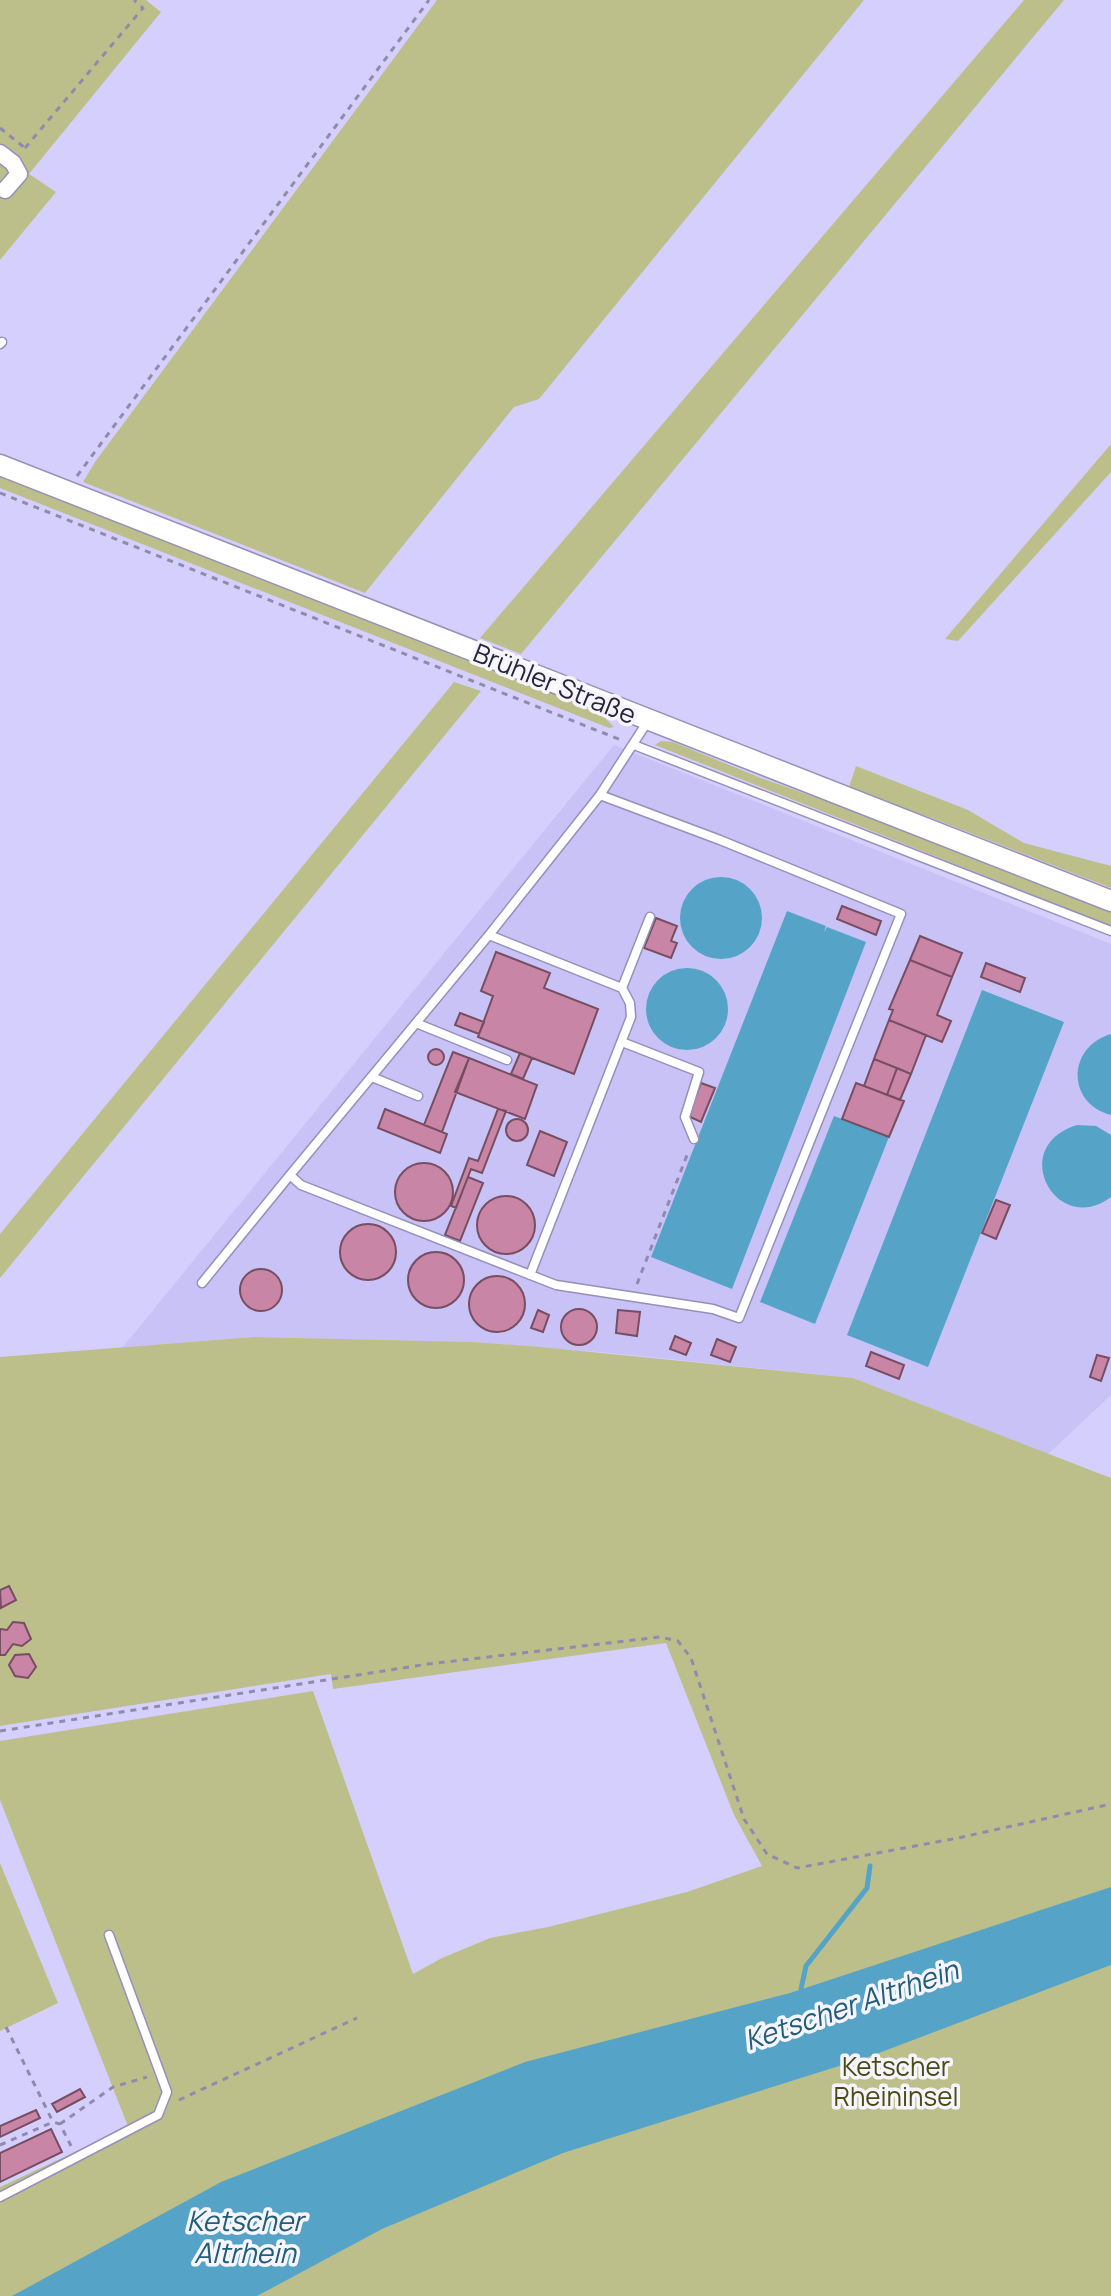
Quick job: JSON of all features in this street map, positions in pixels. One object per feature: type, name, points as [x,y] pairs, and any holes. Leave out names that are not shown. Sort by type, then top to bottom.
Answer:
[{"type":"street","points":[[0,153],[25,178],[5,190]]},
{"type":"street","name":"Brühler Straße","points":[[0,465],[1111,901]]},
{"type":"lane","points":[[202,1283],[489,935],[600,795],[648,721]]},
{"type":"lane","points":[[634,745],[1111,931]]},
{"type":"lane","points":[[290,1175],[301,1185],[556,1285],[713,1309],[739,1318],[901,914],[600,795]]},
{"type":"lane","points":[[622,988],[650,917]]},
{"type":"lane","points":[[489,935],[622,988],[630,1003],[631,1017],[622,1042],[530,1275]]},
{"type":"lane","points":[[416,1023],[507,1060]]},
{"type":"lane","points":[[622,1042],[699,1072],[685,1117],[694,1139]]},
{"type":"lane","points":[[372,1077],[418,1096]]},
{"type":"lane","points":[[0,2197],[158,2115],[161,2108],[167,2092],[109,1935]]},
{"type":"path","points":[[25,148],[143,8],[134,0]]},
{"type":"path","points":[[65,492],[429,0]]},
{"type":"path","points":[[0,493],[634,745]]},
{"type":"path","points":[[632,1297],[694,1139]]},
{"type":"path","points":[[0,1731],[428,1664],[660,1637],[678,1641],[691,1658],[744,1819],[767,1854],[797,1868],[958,1838],[1111,1804]]},
{"type":"path","points":[[161,2108],[357,2018]]},
{"type":"path","points":[[6,2027],[53,2122]]},
{"type":"path","points":[[60,2124],[113,2087],[159,2070]]},
{"type":"path","points":[[0,2145],[53,2122],[60,2124],[76,2157]]},
{"type":"shaded area","points":[[614,745],[1111,944],[1111,1395],[1047,1455],[853,1378],[472,1342],[253,1337],[123,1347]]},
{"type":"green space","points":[[0,0],[146,0],[161,12],[29,174],[56,192],[0,260]]},
{"type":"green space","points":[[437,0],[864,0],[539,399],[514,407],[365,593],[83,482],[95,462]]},
{"type":"green space","points":[[1024,0],[1064,0],[521,654],[480,638]]},
{"type":"green space","points":[[1111,444],[1111,472],[958,641],[945,639]]},
{"type":"green space","points":[[0,474],[472,659],[603,716],[614,727],[609,728],[0,488]]},
{"type":"green space","points":[[454,682],[481,691],[0,1278],[0,1234]]},
{"type":"green space","points":[[661,741],[673,742],[761,778],[952,846],[1111,908],[1111,926],[655,745]]},
{"type":"green space","points":[[856,766],[968,810],[1024,843],[1111,866],[1111,888],[932,818],[848,790]]},
{"type":"green space","name":"Ketscher Rheininsel","points":[[253,1337],[472,1342],[853,1378],[1111,1478],[1111,2296],[0,2296],[0,2187],[129,2129],[0,1800],[0,1741],[313,1691],[413,1974],[490,1938],[548,1927],[687,1892],[762,1866],[734,1815],[666,1643],[333,1689],[331,1674],[0,1726],[0,1357]]},
{"type":"green space","points":[[0,1863],[58,2003],[0,2031]]},
{"type":"water","points":[[713,877],[729,877],[744,884],[755,895],[762,918],[759,934],[750,947],[729,959],[713,959],[698,952],[687,941],[680,926],[680,910],[687,895],[698,884]]},
{"type":"water","points":[[787,911],[826,926],[824,932],[827,927],[866,942],[732,1289],[651,1257]]},
{"type":"water","points":[[679,968],[695,968],[710,975],[721,986],[728,1009],[725,1025],[716,1038],[695,1050],[679,1050],[664,1043],[653,1032],[646,1017],[646,1001],[653,986],[664,975]]},
{"type":"water","points":[[982,990],[1064,1022],[928,1367],[847,1335]]},
{"type":"water","points":[[1111,1034],[1111,1115],[1096,1109],[1086,1099],[1078,1075],[1086,1050]]},
{"type":"water","points":[[834,1116],[889,1137],[815,1324],[760,1302]]},
{"type":"water","points":[[1077,1125],[1096,1126],[1111,1135],[1111,1197],[1091,1207],[1073,1206],[1058,1198],[1047,1185],[1042,1168],[1045,1151],[1056,1136]]},
{"type":"water","name":"Ketscher Altrhein","points":[[1111,1887],[1111,1965],[871,2056],[563,2153],[382,2229],[257,2296],[12,2296],[221,2182],[525,2062],[790,1993]]},
{"type":"building","points":[[842,906],[881,921],[876,935],[837,919]]},
{"type":"building","points":[[656,918],[677,926],[671,941],[677,943],[671,958],[644,948]]},
{"type":"building","points":[[920,936],[962,953],[952,977],[910,960]]},
{"type":"building","points":[[496,952],[550,973],[544,988],[598,1009],[574,1074],[478,1037],[493,996],[481,991]]},
{"type":"building","points":[[910,960],[952,977],[937,1015],[951,1021],[942,1042],[889,1020],[893,1010],[889,1009]]},
{"type":"building","points":[[986,963],[1025,978],[1020,992],[981,977]]},
{"type":"building","points":[[460,1013],[484,1022],[479,1034],[455,1025]]},
{"type":"building","points":[[889,1020],[926,1035],[911,1074],[874,1059]]},
{"type":"building","points":[[436,1049],[442,1051],[442,1063],[436,1065],[430,1063],[428,1057],[430,1051]]},
{"type":"building","points":[[453,1052],[469,1058],[442,1132],[424,1125]]},
{"type":"building","points":[[520,1053],[532,1058],[523,1079],[511,1074]]},
{"type":"building","points":[[469,1058],[537,1085],[525,1119],[455,1092]]},
{"type":"building","points":[[874,1059],[897,1068],[887,1095],[864,1086]]},
{"type":"building","points":[[897,1068],[911,1074],[900,1100],[887,1095]]},
{"type":"building","points":[[701,1083],[715,1088],[701,1122],[688,1116]]},
{"type":"building","points":[[856,1083],[904,1101],[889,1137],[842,1119]]},
{"type":"building","points":[[385,1109],[447,1134],[440,1153],[378,1128]]},
{"type":"building","points":[[498,1109],[506,1111],[482,1173],[471,1169],[456,1208],[451,1206],[469,1158],[478,1161]]},
{"type":"building","points":[[517,1119],[525,1122],[528,1130],[525,1138],[517,1141],[509,1138],[506,1130],[509,1122]]},
{"type":"building","points":[[540,1131],[567,1142],[554,1176],[527,1165]]},
{"type":"building","points":[[424,1163],[435,1165],[444,1172],[451,1181],[451,1203],[444,1212],[435,1219],[424,1221],[413,1219],[404,1212],[397,1203],[395,1192],[397,1181],[404,1172],[413,1165]]},
{"type":"building","points":[[468,1177],[483,1183],[460,1241],[445,1235]]},
{"type":"building","points":[[506,1196],[517,1198],[526,1205],[533,1214],[533,1236],[526,1245],[517,1252],[506,1254],[495,1252],[486,1245],[479,1236],[477,1225],[479,1214],[486,1205],[495,1198]]},
{"type":"building","points":[[996,1200],[1010,1205],[996,1239],[982,1233]]},
{"type":"building","points":[[368,1224],[388,1232],[396,1252],[388,1272],[368,1280],[348,1272],[340,1252],[348,1232]]},
{"type":"building","points":[[436,1252],[456,1260],[464,1280],[456,1300],[436,1308],[416,1300],[408,1280],[416,1260]]},
{"type":"building","points":[[261,1269],[276,1275],[282,1290],[276,1305],[261,1311],[246,1305],[240,1290],[246,1275]]},
{"type":"building","points":[[497,1276],[517,1284],[525,1304],[517,1324],[497,1332],[477,1324],[469,1304],[477,1284]]},
{"type":"building","points":[[579,1309],[591,1315],[597,1327],[591,1339],[579,1345],[567,1339],[561,1327],[567,1315]]},
{"type":"building","points":[[538,1310],[549,1315],[543,1332],[531,1328]]},
{"type":"building","points":[[618,1310],[640,1312],[637,1336],[616,1333]]},
{"type":"building","points":[[675,1336],[691,1343],[686,1355],[670,1349]]},
{"type":"building","points":[[717,1339],[736,1347],[730,1362],[711,1355]]},
{"type":"building","points":[[871,1352],[904,1365],[899,1379],[866,1366]]},
{"type":"building","points":[[1097,1355],[1109,1358],[1101,1381],[1090,1377]]},
{"type":"building","points":[[9,1586],[16,1600],[1,1608],[0,1590]]},
{"type":"building","points":[[13,1622],[24,1623],[31,1639],[22,1646],[13,1644],[5,1655],[0,1655],[0,1629],[7,1630]]},
{"type":"building","points":[[29,1654],[36,1667],[28,1678],[15,1676],[9,1665],[15,1655]]},
{"type":"building","points":[[80,2089],[85,2097],[57,2112],[52,2104]]},
{"type":"building","points":[[36,2110],[40,2118],[0,2137],[0,2126]]},
{"type":"building","points":[[51,2129],[62,2152],[0,2182],[0,2153]]},
{"type":"waterway","points":[[801,1989],[806,1966],[867,1888],[870,1866]]}]
